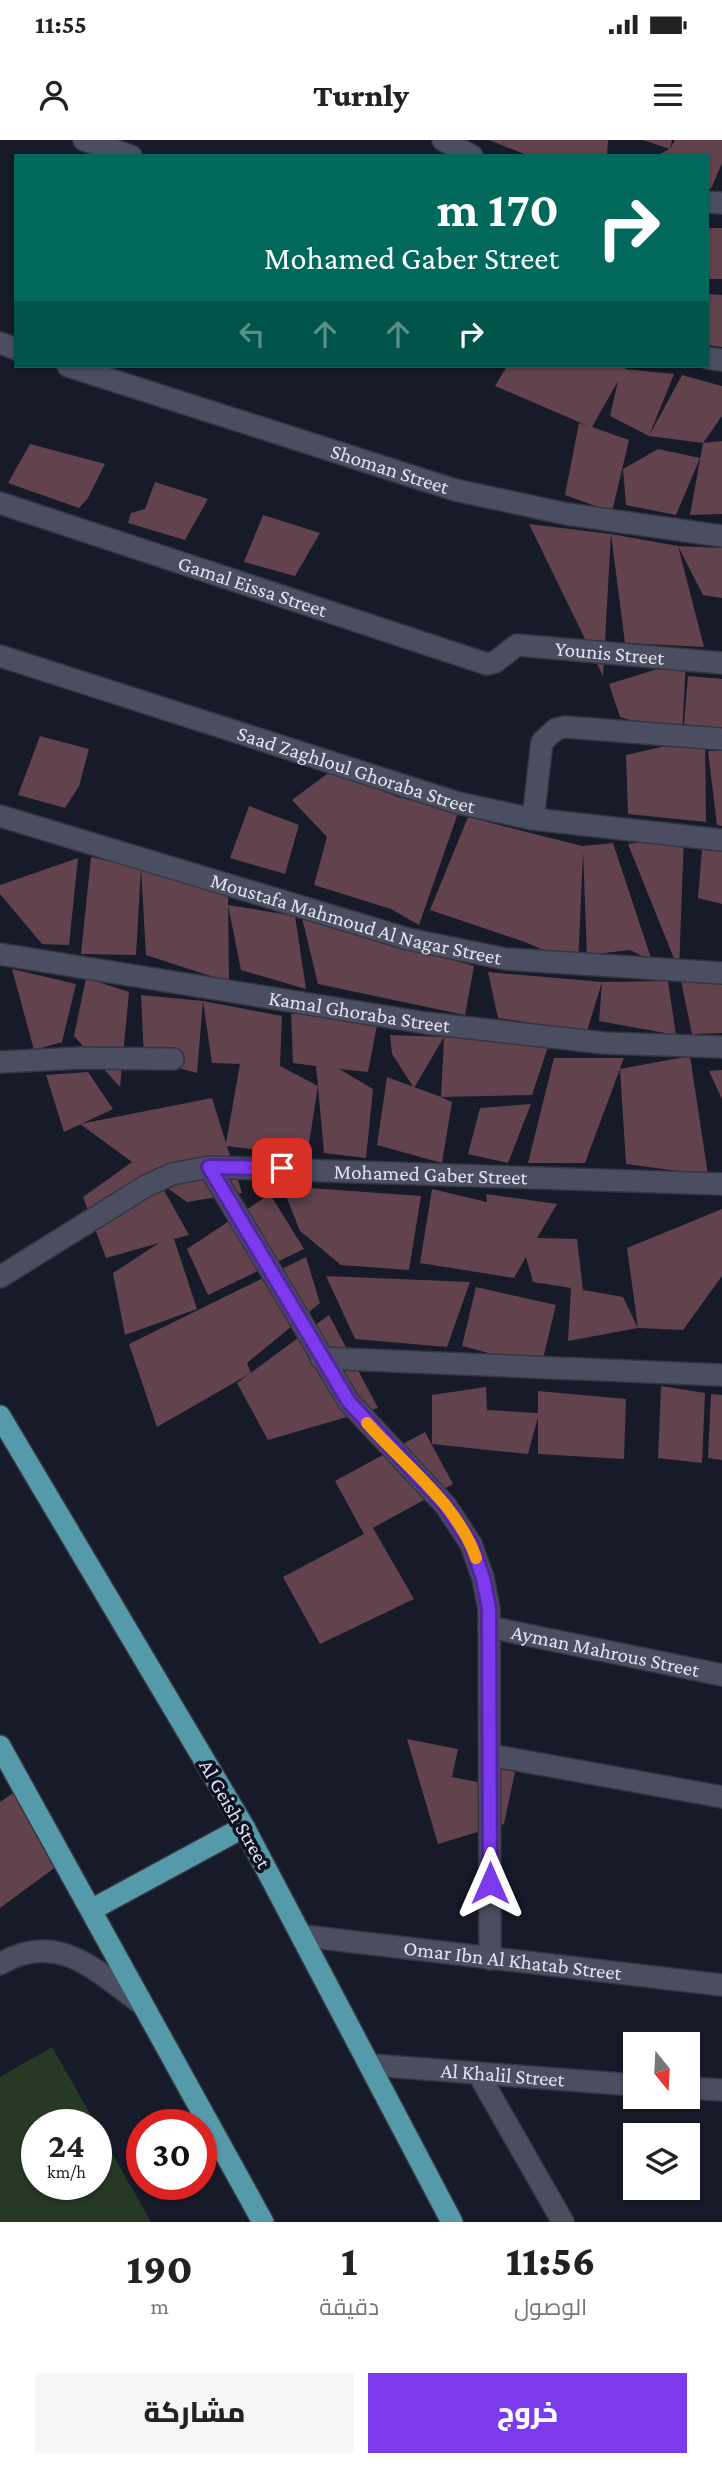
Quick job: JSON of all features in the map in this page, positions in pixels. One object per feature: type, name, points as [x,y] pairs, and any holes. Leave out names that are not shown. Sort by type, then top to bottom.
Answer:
[{"type":"main road","name":"Al Geish Street","points":[[0,1416],[244,1827],[372,2065],[452,2222]]},
{"type":"main road","points":[[0,1746],[139,2002],[263,2222]]},
{"type":"main road","points":[[91,1910],[244,1827]]},
{"type":"street","points":[[84,140],[125,154]]},
{"type":"street","points":[[443,140],[468,154]]},
{"type":"street","name":"Shoman Street","points":[[74,368],[455,490],[567,514],[722,536]]},
{"type":"street","name":"Gamal Eissa Street","points":[[0,503],[487,664],[503,656]]},
{"type":"street","name":"Younis Street","points":[[503,656],[517,645],[722,663]]},
{"type":"street","name":"Saad Zaghloul Ghoraba Street","points":[[0,656],[458,803],[533,819],[722,841]]},
{"type":"street","points":[[533,819],[542,742],[556,729],[565,727],[722,739]]},
{"type":"street","name":"Moustafa Mahmoud Al Nagar Street","points":[[0,816],[408,939],[506,959],[722,973]]},
{"type":"street","name":"Kamal Ghoraba Street","points":[[0,954],[426,1023],[604,1043],[722,1046]]},
{"type":"street","points":[[0,1062],[81,1058],[173,1059]]},
{"type":"street","points":[[209,1167],[349,1402],[446,1506],[471,1544],[483,1578],[489,1627],[490,1959]]},
{"type":"street","name":"Mohamed Gaber Street","points":[[0,1277],[146,1186],[172,1174],[209,1167],[722,1184]]},
{"type":"street","points":[[321,1358],[722,1375]]},
{"type":"street","name":"Ayman Mahrous Street","points":[[489,1627],[722,1675]]},
{"type":"street","points":[[490,1755],[722,1797]]},
{"type":"street","name":"Omar Ibn Al Khatab Street","points":[[303,1936],[722,1984]]},
{"type":"street","points":[[0,1964],[39,1951],[71,1954],[139,2002]]},
{"type":"street","name":"Al Khalil Street","points":[[372,2065],[623,2084]]},
{"type":"street","points":[[479,2075],[563,2222]]},
{"type":"street","points":[[700,2089],[722,2090]]},
{"type":"green space","points":[[52,2047],[87,2109],[21,2109],[21,2200],[112,2200],[112,2153],[126,2178],[126,2200],[139,2200],[151,2222],[0,2222],[0,2077]]},
{"type":"building","points":[[489,140],[608,140],[607,154],[524,154]]},
{"type":"building","points":[[643,140],[672,140],[670,149]]},
{"type":"building","points":[[675,140],[722,140],[722,163],[711,189],[709,154],[660,154],[670,149]]},
{"type":"building","points":[[709,228],[722,228],[722,279],[709,279]]},
{"type":"building","points":[[709,294],[722,295],[722,347],[709,345]]},
{"type":"building","points":[[506,368],[626,368],[674,374],[649,436],[610,416],[618,381],[592,427],[629,440],[612,512],[565,495],[579,423],[588,426],[495,386]]},
{"type":"building","points":[[682,375],[722,386],[722,416],[703,443],[649,436]]},
{"type":"building","points":[[722,441],[722,514],[690,515],[703,443]]},
{"type":"building","points":[[30,444],[105,464],[88,498],[79,508],[8,483]]},
{"type":"building","points":[[658,449],[700,458],[676,515],[626,505],[623,469]]},
{"type":"building","points":[[155,482],[208,499],[185,540],[128,523],[131,513],[145,509]]},
{"type":"building","points":[[263,515],[320,533],[295,576],[244,562]]},
{"type":"building","points":[[529,524],[611,534],[603,676]]},
{"type":"building","points":[[611,534],[678,546],[704,647],[625,643]]},
{"type":"building","points":[[678,546],[722,548],[722,598],[703,595]]},
{"type":"building","points":[[686,660],[682,735],[620,717],[609,684]]},
{"type":"building","points":[[688,676],[722,679],[722,731],[684,724]]},
{"type":"building","points":[[40,736],[89,749],[79,786],[65,808],[18,795]]},
{"type":"building","points":[[705,737],[706,822],[628,814],[626,755]]},
{"type":"building","points":[[708,751],[722,751],[722,826],[717,825]]},
{"type":"building","points":[[331,771],[398,797],[458,813],[419,925],[391,909],[314,885],[327,837],[292,800]]},
{"type":"building","points":[[249,806],[299,825],[285,874],[230,858]]},
{"type":"building","points":[[468,817],[582,846],[613,843],[652,961],[630,950],[587,955],[583,852],[578,965],[525,942],[430,910]]},
{"type":"building","points":[[684,836],[679,971],[628,844]]},
{"type":"building","points":[[703,838],[722,844],[722,904],[698,898]]},
{"type":"building","points":[[91,857],[141,868],[136,955],[81,954]]},
{"type":"building","points":[[78,858],[69,945],[42,944],[0,894],[0,885]]},
{"type":"building","points":[[141,868],[228,893],[229,982],[146,955]]},
{"type":"building","points":[[228,905],[295,916],[306,989],[241,970]]},
{"type":"building","points":[[302,918],[474,966],[465,1015],[318,984]]},
{"type":"building","points":[[12,969],[76,984],[62,1042],[34,1050]]},
{"type":"building","points":[[679,971],[722,982],[722,1033],[692,1034]]},
{"type":"building","points":[[488,972],[602,982],[587,1031],[498,1018]]},
{"type":"building","points":[[86,978],[129,992],[120,1087],[74,1036]]},
{"type":"building","points":[[668,981],[676,1035],[599,1021],[602,982]]},
{"type":"building","points":[[141,995],[203,1001],[197,1073],[144,1059]]},
{"type":"building","points":[[203,1001],[282,1016],[280,1066],[318,1086],[307,1156],[227,1146],[242,1193],[187,1202],[160,1183],[189,1235],[174,1239],[197,1309],[125,1335],[113,1273],[159,1243],[106,1258],[83,1197],[132,1162],[80,1124],[212,1098],[226,1143],[240,1064],[212,1063]]},
{"type":"building","points":[[291,1014],[379,1015],[368,1072],[339,1069],[373,1089],[366,1158],[324,1153],[316,1066],[293,1063]]},
{"type":"building","points":[[390,1035],[444,1037],[414,1087],[452,1102],[442,1163],[377,1145],[387,1077],[413,1087],[392,1054]]},
{"type":"building","points":[[444,1037],[548,1047],[532,1095],[441,1097]]},
{"type":"building","points":[[690,1056],[708,1175],[626,1164],[620,1069]]},
{"type":"building","points":[[554,1058],[624,1058],[585,1163],[528,1163]]},
{"type":"building","points":[[722,1070],[722,1099],[709,1071]]},
{"type":"building","points":[[88,1072],[113,1109],[64,1132],[46,1075]]},
{"type":"building","points":[[531,1104],[508,1163],[468,1154],[480,1108]]},
{"type":"building","points":[[282,1186],[421,1196],[409,1270],[341,1265],[300,1231]]},
{"type":"building","points":[[432,1189],[487,1202],[486,1194],[557,1204],[537,1238],[577,1239],[583,1290],[623,1297],[638,1328],[568,1341],[571,1288],[533,1282],[526,1257],[514,1278],[420,1263]]},
{"type":"building","points":[[270,1194],[304,1249],[208,1295],[187,1249]]},
{"type":"building","points":[[722,1209],[722,1276],[683,1330],[638,1328],[627,1248]]},
{"type":"building","points":[[306,1257],[320,1303],[247,1363],[251,1373],[157,1427],[129,1344]]},
{"type":"building","points":[[326,1276],[470,1282],[447,1347],[355,1339]]},
{"type":"building","points":[[476,1287],[556,1305],[541,1367],[462,1346]]},
{"type":"building","points":[[329,1315],[378,1408],[268,1440],[237,1383]]},
{"type":"building","points":[[661,1386],[705,1393],[702,1463],[658,1458]]},
{"type":"building","points":[[486,1387],[487,1410],[538,1413],[538,1391],[626,1399],[624,1459],[538,1454],[538,1417],[528,1454],[432,1444],[432,1395]]},
{"type":"building","points":[[711,1394],[722,1395],[722,1460],[708,1458]]},
{"type":"building","points":[[425,1432],[453,1484],[373,1528],[414,1599],[320,1644],[283,1577],[364,1534],[335,1481]]},
{"type":"building","points":[[407,1739],[458,1749],[452,1777],[482,1783],[486,1766],[515,1772],[504,1824],[438,1844]]},
{"type":"building","points":[[16,1791],[57,1866],[0,1908],[0,1802]]},
{"type":"slow traffic","points":[[367,1423],[446,1506],[471,1544],[476,1558]]},
{"type":"route","points":[[282,1168],[209,1167],[349,1402],[446,1506],[471,1544],[483,1578],[489,1609],[490,1883]]}]
